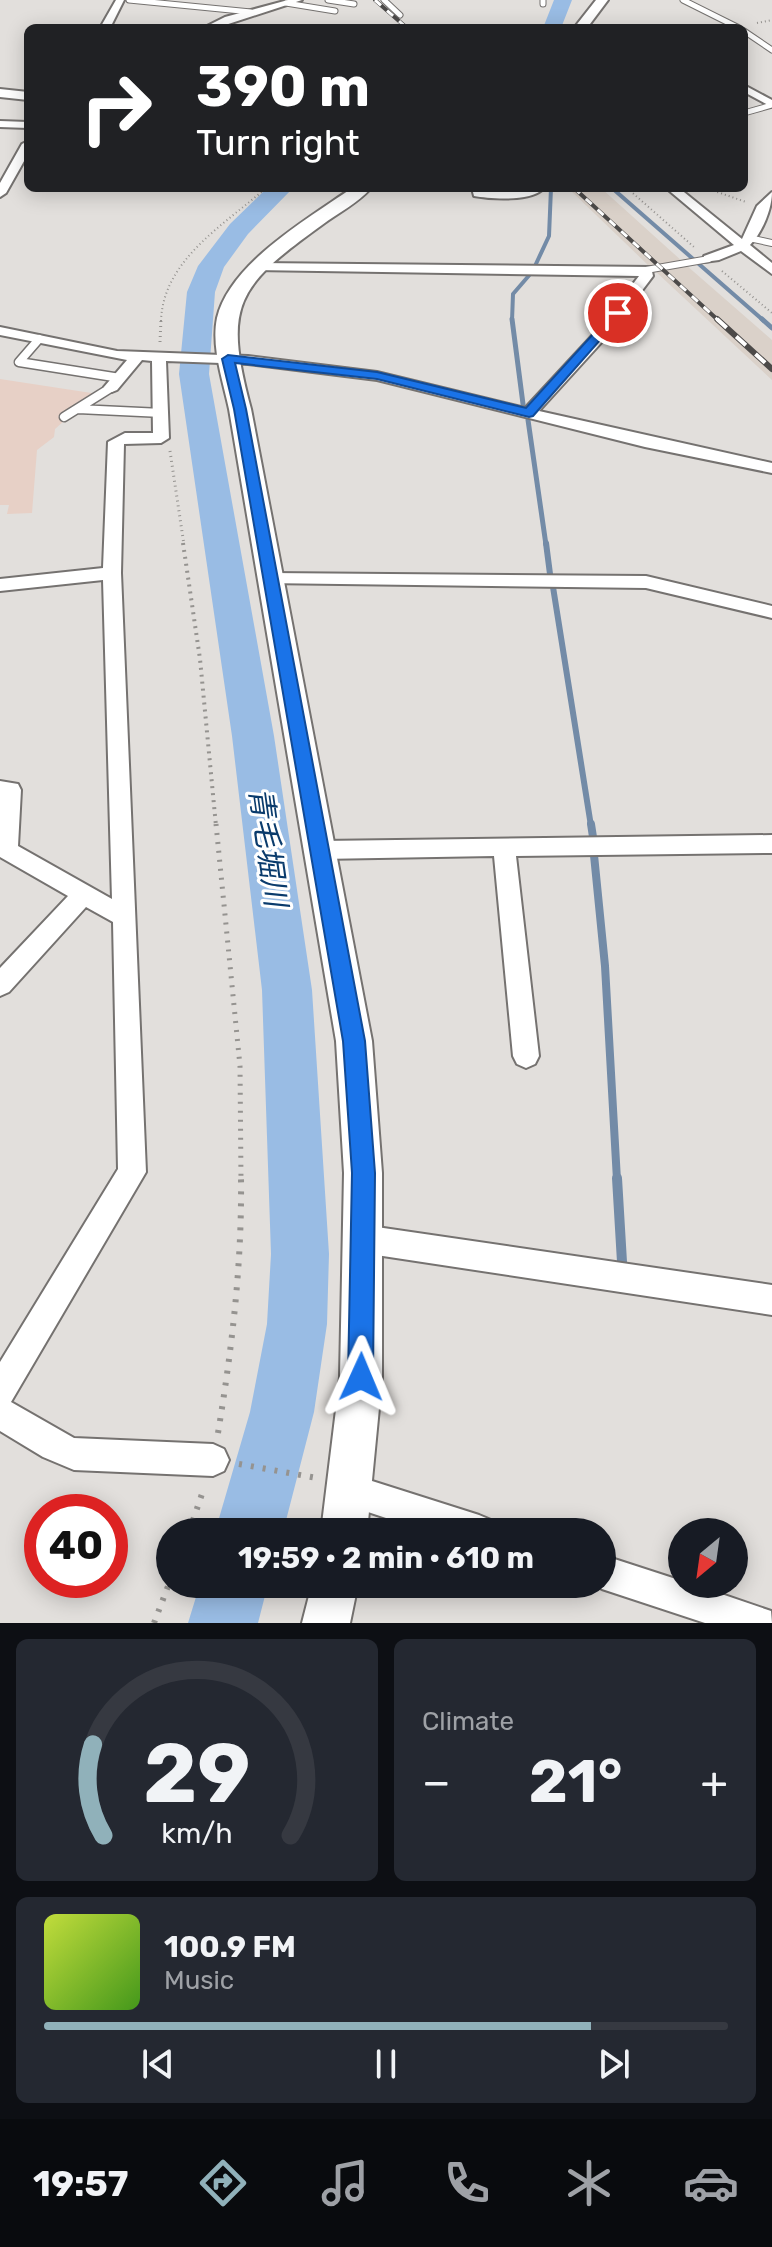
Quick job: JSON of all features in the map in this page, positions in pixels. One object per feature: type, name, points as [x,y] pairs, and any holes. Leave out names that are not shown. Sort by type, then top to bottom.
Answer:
[{"type":"street","points":[[107,24],[120,0]]},
{"type":"street","points":[[219,24],[298,0]]},
{"type":"street","points":[[586,24],[602,0]]},
{"type":"street","points":[[748,90],[772,105]]},
{"type":"street","points":[[0,93],[24,96]]},
{"type":"street","points":[[0,124],[24,125]]},
{"type":"street","points":[[0,193],[24,152]]},
{"type":"street","points":[[0,161],[19,161]]},
{"type":"street","points":[[343,1518],[341,1486],[361,1377],[363,1160],[354,1041],[240,409],[221,358],[227,315],[238,292],[259,267],[358,192]]},
{"type":"street","points":[[478,192],[534,192]]},
{"type":"street","points":[[677,192],[745,242],[772,270]]},
{"type":"street","points":[[708,259],[745,242],[753,234],[760,206],[772,196]]},
{"type":"street","points":[[259,267],[646,270],[646,276],[605,330],[529,413]]},
{"type":"street","points":[[0,331],[156,358],[221,358],[377,376],[772,468]]},
{"type":"street","points":[[116,382],[156,358]]},
{"type":"street","points":[[0,1391],[132,1172],[112,573],[116,442],[125,438],[161,438],[162,413],[156,358]]},
{"type":"street","points":[[0,585],[112,573]]},
{"type":"street","points":[[270,579],[646,582],[772,612]]},
{"type":"street","points":[[0,789],[10,790],[7,850],[125,918]]},
{"type":"street","points":[[321,850],[772,844]]},
{"type":"street","points":[[504,847],[526,1056]]},
{"type":"street","points":[[0,985],[84,894]]},
{"type":"street","points":[[363,1239],[772,1300]]},
{"type":"street","points":[[0,1413],[54,1446],[74,1454],[218,1460]]},
{"type":"street","points":[[341,1486],[437,1518]]},
{"type":"street","points":[[616,1577],[759,1623]]},
{"type":"street","points":[[326,1623],[332,1598]]},
{"type":"lane","points":[[129,0],[251,12]]},
{"type":"lane","points":[[328,0],[354,4]]},
{"type":"lane","points":[[384,0],[400,15]]},
{"type":"lane","points":[[683,0],[730,24]]},
{"type":"lane","points":[[286,3],[335,11]]},
{"type":"lane","points":[[748,34],[772,50]]},
{"type":"lane","points":[[748,112],[772,105]]},
{"type":"lane","points":[[745,242],[772,243]]},
{"type":"lane","points":[[646,270],[708,259]]},
{"type":"lane","points":[[39,339],[19,362],[116,382]]},
{"type":"lane","points":[[64,417],[116,382]]},
{"type":"lane","points":[[78,409],[162,413]]},
{"type":"path","points":[[156,358],[162,301],[171,277],[185,260],[262,192]]},
{"type":"path","points":[[632,192],[772,313]]},
{"type":"path","points":[[718,192],[760,206]]},
{"type":"path","points":[[161,438],[169,442],[200,659],[240,1066],[242,1233],[232,1346],[218,1460],[195,1518]]},
{"type":"path","points":[[218,1460],[341,1486]]},
{"type":"path","points":[[154,1623],[164,1598]]},
{"type":"shaded area","points":[[572,192],[605,192],[683,262],[649,266]]},
{"type":"shaded area","points":[[686,265],[772,340],[772,380],[654,270]]},
{"type":"shaded area","points":[[0,379],[98,394],[58,416],[65,420],[55,429],[54,437],[37,450],[32,513],[7,514],[9,505],[0,505]]},
{"type":"waterway","name":"青毛堀川","points":[[554,24],[563,0]]},
{"type":"waterway","name":"青毛堀川","points":[[253,1518],[282,1412],[297,1324],[300,1254],[287,990],[253,736],[194,374],[201,292],[211,266],[239,229],[277,192]]},
{"type":"waterway","points":[[535,266],[549,236],[551,192]]},
{"type":"waterway","points":[[617,192],[764,321]]},
{"type":"waterway","points":[[512,319],[513,294],[532,272]]},
{"type":"waterway","points":[[512,319],[523,404]]},
{"type":"waterway","points":[[762,319],[772,328]]},
{"type":"waterway","points":[[528,420],[546,545]]},
{"type":"waterway","points":[[546,543],[550,574]]},
{"type":"waterway","points":[[553,587],[591,826]]},
{"type":"waterway","points":[[591,824],[593,837]]},
{"type":"waterway","points":[[594,855],[605,966],[617,1180]]},
{"type":"waterway","points":[[617,1178],[622,1262]]},
{"type":"waterway","name":"青毛堀川","points":[[223,1623],[230,1598]]},
{"type":"railway","points":[[375,0],[402,24]]},
{"type":"railway","points":[[578,192],[719,321]]},
{"type":"railway","points":[[717,319],[772,369]]},
{"type":"route","points":[[361,1377],[363,1173],[354,1041],[240,409],[228,359],[353,371],[529,413],[618,313]]}]
